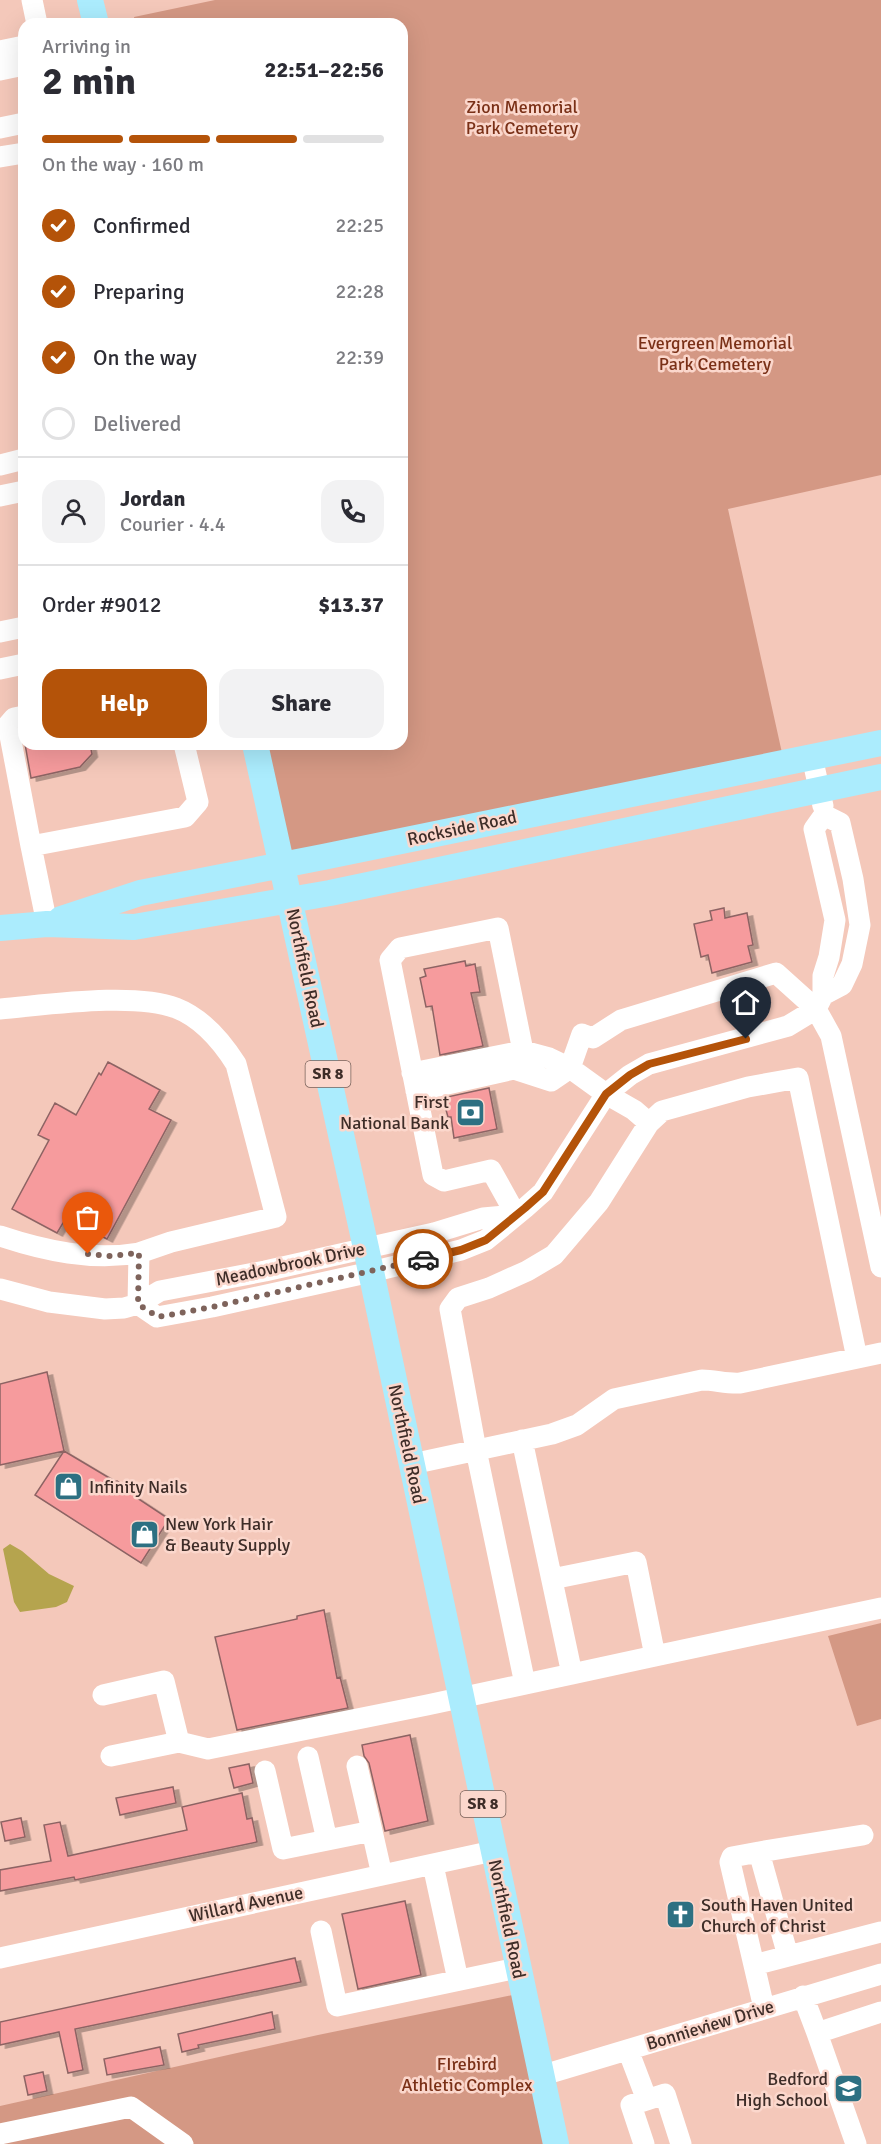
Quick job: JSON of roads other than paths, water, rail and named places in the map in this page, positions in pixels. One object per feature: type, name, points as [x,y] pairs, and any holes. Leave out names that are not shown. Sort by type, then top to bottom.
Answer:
[{"type":"main road","points":[[90,0],[94,18]]},
{"type":"main road","name":"Rockside Road","points":[[47,924],[140,893],[881,743]]},
{"type":"main road","name":"Northfield Road","points":[[256,750],[412,1464],[556,2144]]},
{"type":"main road","name":"Rockside Road","points":[[0,928],[47,924],[134,927],[822,802],[881,777]]},
{"type":"street","points":[[32,0],[36,18]]},
{"type":"street","points":[[0,51],[18,47]]},
{"type":"street","points":[[0,70],[18,66]]},
{"type":"street","points":[[0,128],[18,124]]},
{"type":"street","points":[[0,157],[18,154]]},
{"type":"street","points":[[0,465],[18,460]]},
{"type":"street","points":[[0,496],[18,492]]},
{"type":"street","points":[[0,632],[18,628]]},
{"type":"street","points":[[0,669],[18,665]]},
{"type":"street","points":[[18,717],[14,718],[8,725],[47,924]]},
{"type":"street","points":[[31,846],[185,818],[198,802],[185,750]]},
{"type":"street","points":[[812,757],[822,802],[814,829],[835,920],[820,1002],[831,1036],[881,1267]]},
{"type":"street","points":[[523,1051],[498,928],[400,948],[390,960],[433,1175],[444,1181],[491,1170],[516,1215],[543,1192],[606,1094],[630,1075],[649,1064],[788,1026],[820,1002]]},
{"type":"street","points":[[414,1082],[514,1069],[551,1081],[570,1068],[582,1034],[593,1038],[621,1020],[776,973],[820,1002]]},
{"type":"street","points":[[0,1009],[117,1001],[142,1002],[176,1008],[196,1018],[236,1064],[276,1217],[171,1242],[139,1253],[110,1256],[37,1248],[0,1236]]},
{"type":"street","points":[[414,1082],[523,1051],[549,1058],[570,1068],[606,1094],[634,1110],[649,1123]]},
{"type":"street","points":[[525,1684],[476,1450],[450,1309],[458,1298],[508,1280],[554,1255],[599,1202],[649,1123],[662,1111],[700,1099],[798,1078],[857,1358]]},
{"type":"street","name":"Meadowbrook Drive","points":[[0,1289],[49,1302],[95,1308],[124,1308],[138,1304],[160,1291],[265,1271],[368,1260],[434,1233],[483,1218],[516,1215]]},
{"type":"street","points":[[138,1304],[139,1253]]},
{"type":"street","points":[[412,1464],[552,1434],[577,1425],[614,1399],[702,1380],[740,1383],[881,1353]]},
{"type":"street","points":[[522,1440],[572,1674]]},
{"type":"street","points":[[552,1579],[636,1562],[655,1656]]},
{"type":"street","points":[[111,1756],[179,1742],[208,1749],[881,1608]]},
{"type":"street","points":[[103,1695],[164,1681],[179,1742]]},
{"type":"street","points":[[308,1757],[327,1840]]},
{"type":"street","points":[[357,1766],[382,1875]]},
{"type":"street","points":[[265,1771],[283,1849],[372,1831]]},
{"type":"street","points":[[764,2008],[730,1862],[732,1857],[862,1835]]},
{"type":"street","name":"Willard Avenue","points":[[0,1958],[493,1851]]},
{"type":"street","points":[[759,1852],[788,1956]]},
{"type":"street","points":[[433,1865],[458,1980]]},
{"type":"street","points":[[321,1931],[337,2006],[517,1968]]},
{"type":"street","points":[[754,1965],[881,1932]]},
{"type":"street","name":"Bonnieview Drive","points":[[540,2076],[881,1974]]},
{"type":"street","points":[[803,1996],[856,2144]]},
{"type":"street","points":[[817,2033],[881,2012]]},
{"type":"street","points":[[628,2050],[647,2100]]},
{"type":"street","points":[[644,2144],[631,2105],[664,2094],[681,2144]]},
{"type":"street","points":[[0,2134],[131,2107],[183,2144]]},
{"type":"place","name":"First National Bank","points":[[470,1112]]},
{"type":"place","name":"Infinity Nails","points":[[68,1487]]},
{"type":"place","name":"New York Hair & Beauty Supply","points":[[144,1534]]},
{"type":"place","name":"South Haven United Church of Christ","points":[[680,1915]]},
{"type":"place","name":"Bedford High School","points":[[849,2089]]},
{"type":"park label","name":"Zion Memorial Park Cemetery","points":[[522,117]]},
{"type":"park label","name":"Evergreen Memorial Park Cemetery","points":[[715,353]]},
{"type":"park label","name":"FIrebird Athletic Complex","points":[[467,2074]]}]
